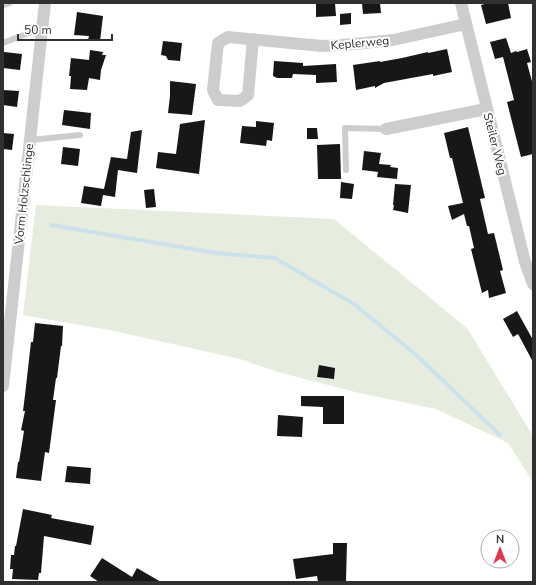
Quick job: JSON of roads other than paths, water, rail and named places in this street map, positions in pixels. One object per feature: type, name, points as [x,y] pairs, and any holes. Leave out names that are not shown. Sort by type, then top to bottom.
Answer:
[{"type":"street","name":"Vorm Holzschlinge","points":[[3,386],[45,3]]},
{"type":"street","name":"Steiler Weg","points":[[461,3],[525,262],[533,284]]},
{"type":"street","name":"Keplerweg","points":[[253,39],[248,95],[240,101],[218,100],[213,90],[218,43],[228,37],[253,39],[322,46],[393,40],[466,24]]},
{"type":"street","points":[[386,129],[486,109]]},
{"type":"lane","points":[[3,5],[10,3]]},
{"type":"lane","points":[[3,43],[42,28]]},
{"type":"lane","points":[[346,170],[345,128],[386,129]]},
{"type":"lane","points":[[30,140],[80,135]]},
{"type":"waterway","points":[[51,225],[216,253],[275,258],[354,304],[415,354],[500,435]]}]
